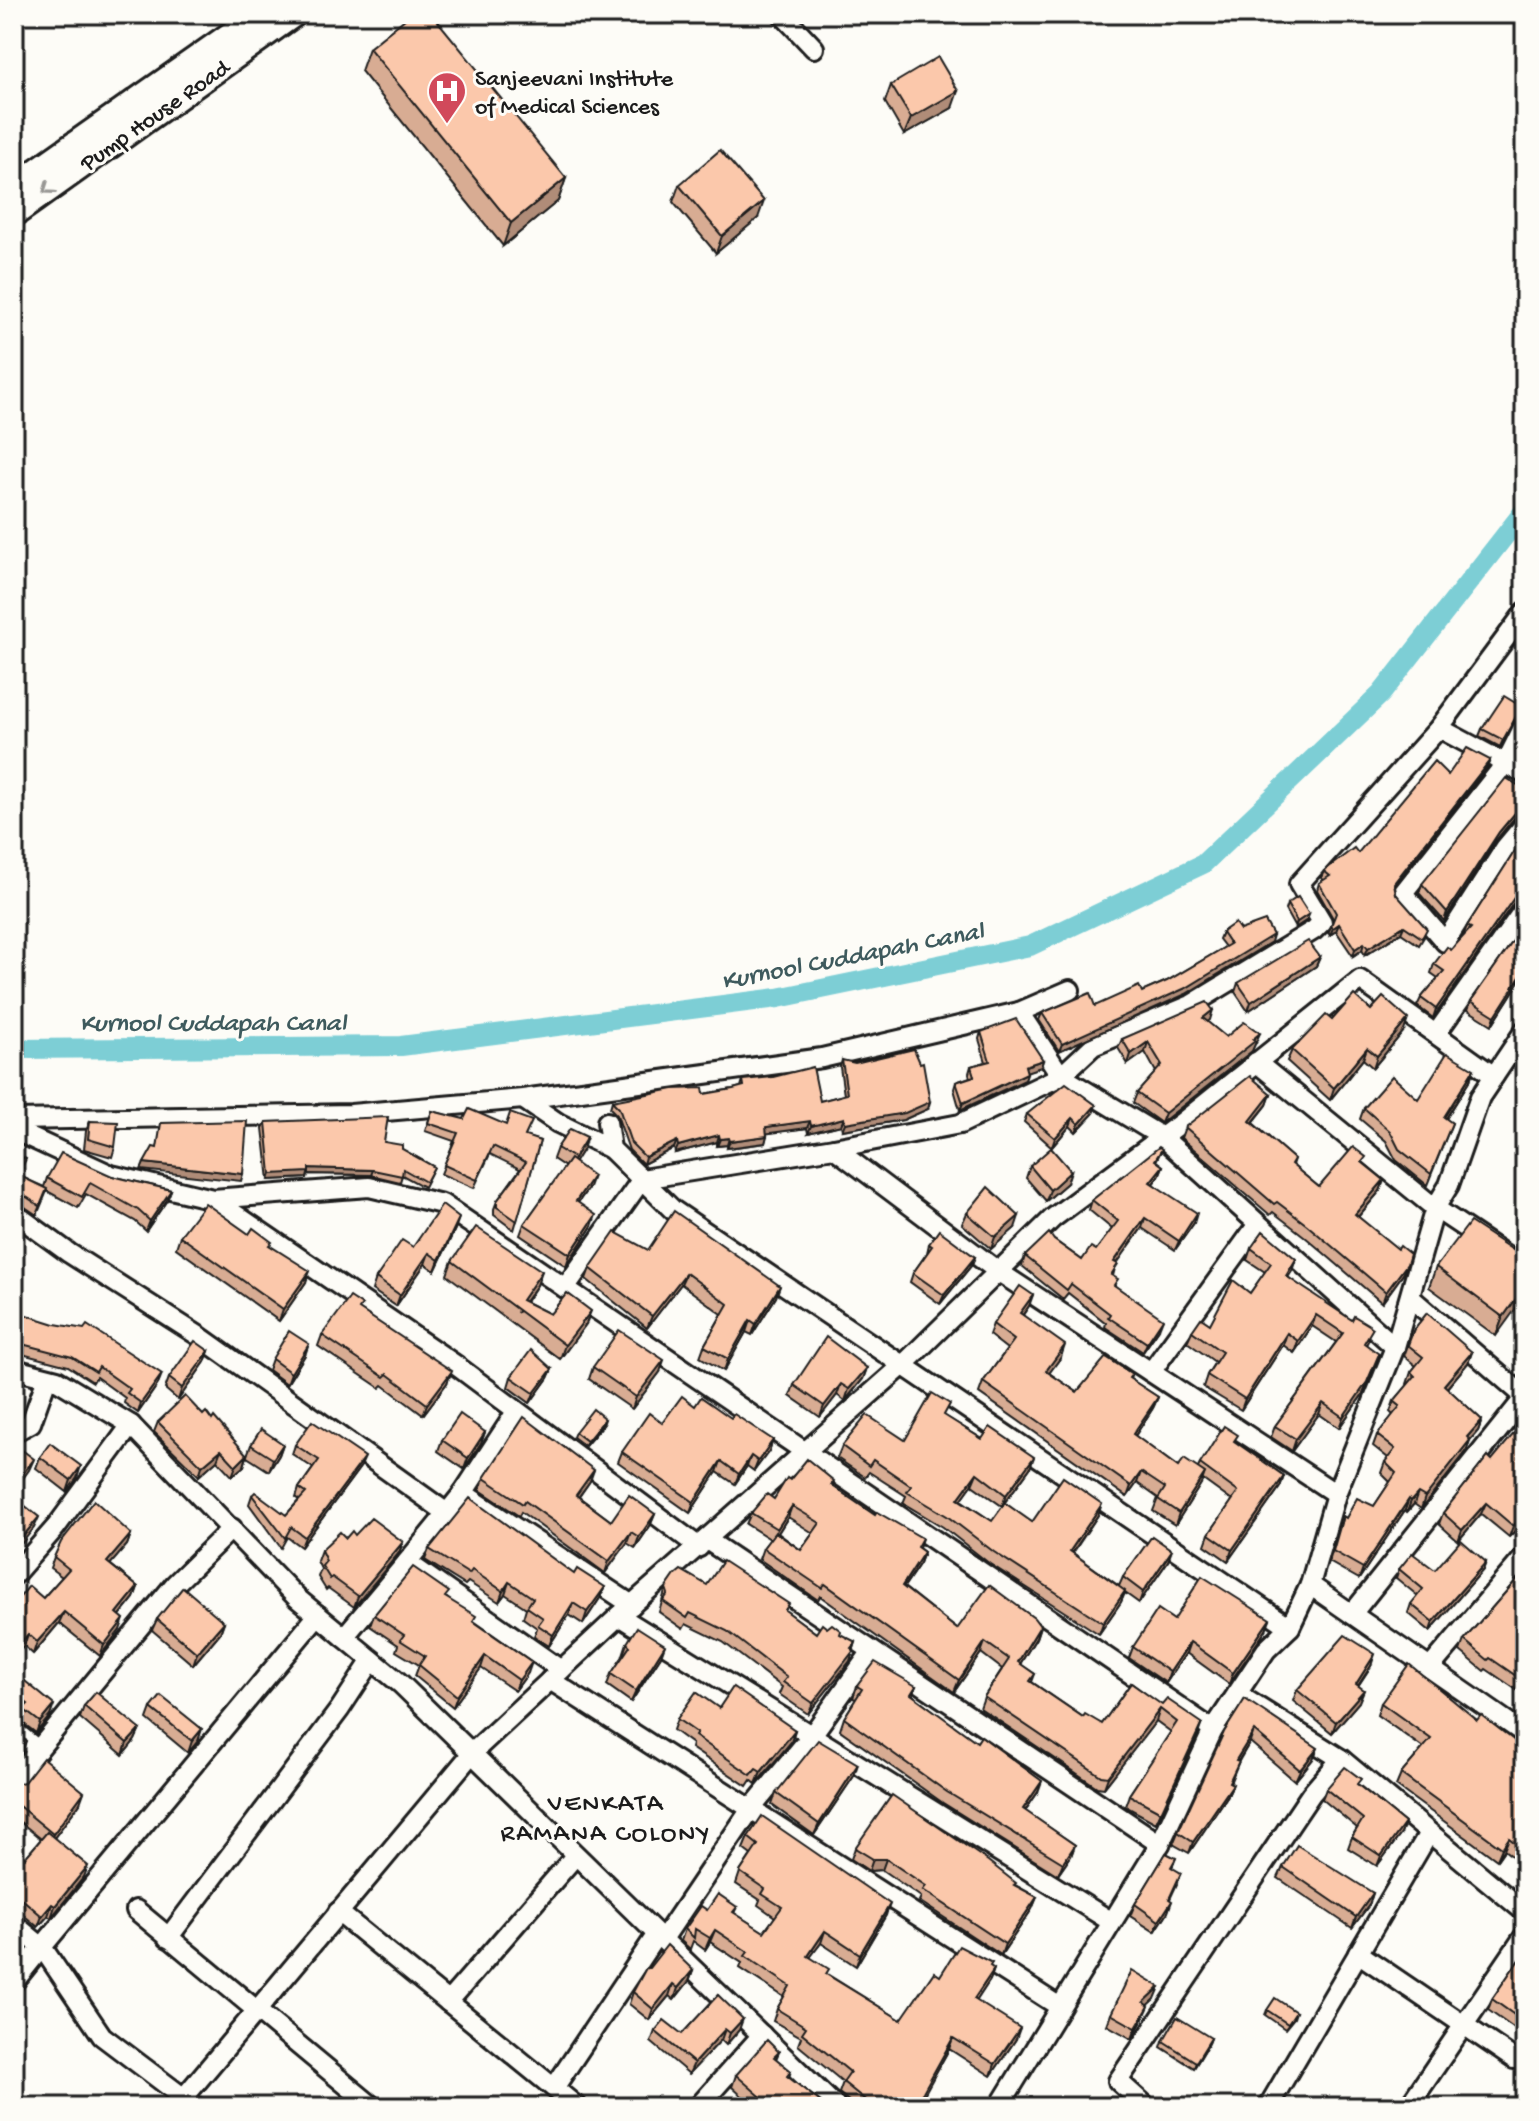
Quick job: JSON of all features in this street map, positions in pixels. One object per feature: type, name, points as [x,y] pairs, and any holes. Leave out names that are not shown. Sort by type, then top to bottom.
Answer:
[{"type":"main road","points":[[14,187],[260,14]]},
{"type":"main road","name":"Pump House Road","points":[[14,214],[294,14]]},
{"type":"street","points":[[782,14],[814,48]]},
{"type":"street","points":[[565,1288],[642,1179],[960,1124],[1061,1076],[1093,1046],[1191,1005],[1314,930],[1322,922],[1299,884],[1439,728],[1525,612]]},
{"type":"street","points":[[1439,728],[1525,774]]},
{"type":"street","points":[[1525,732],[1522,730],[1505,764],[1403,893],[1445,942],[1489,872],[1525,824]]},
{"type":"street","points":[[1436,1034],[1525,908]]},
{"type":"street","points":[[14,1924],[42,1947],[102,2036],[185,2104],[256,2010],[473,1752],[626,1611],[901,1367],[1053,1218],[1162,1137],[1360,980],[1494,1076]]},
{"type":"street","points":[[14,1120],[351,1114],[523,1099],[822,1058],[1019,1012],[1070,990]]},
{"type":"street","points":[[1019,1012],[1061,1076],[1162,1137],[1395,1347]]},
{"type":"street","points":[[999,2107],[1160,1844],[1213,1730],[1266,1650],[1290,1627],[1310,1585],[1336,1494],[1395,1347],[1435,1208],[1449,1185],[1480,1097],[1523,1036]]},
{"type":"street","points":[[1256,1062],[1435,1208],[1525,1268]]},
{"type":"street","points":[[523,1099],[558,1123],[611,1149],[673,1210],[901,1367],[1290,1627]]},
{"type":"street","points":[[607,1122],[611,1149]]},
{"type":"street","points":[[14,1130],[111,1175],[213,1199],[369,1187],[442,1204],[804,1454],[1213,1730]]},
{"type":"street","points":[[834,1148],[999,1272],[1336,1494]]},
{"type":"street","points":[[213,1199],[457,1366],[516,1412],[703,1544],[872,1651],[1160,1844]]},
{"type":"street","points":[[14,1213],[69,1253],[199,1336],[447,1513]]},
{"type":"street","points":[[1151,1372],[1258,1224]]},
{"type":"street","points":[[1352,1614],[1525,1397],[1411,1298]]},
{"type":"street","points":[[14,1369],[57,1380],[131,1425],[318,1615],[473,1752],[575,1856],[836,2107]]},
{"type":"street","points":[[14,1432],[31,1423],[47,1378]]},
{"type":"street","points":[[344,1637],[463,1493],[516,1412]]},
{"type":"street","points":[[14,1575],[56,1527],[131,1425]]},
{"type":"street","points":[[463,1493],[626,1611],[812,1735],[1112,1922]]},
{"type":"street","points":[[14,1783],[175,1584],[232,1528]]},
{"type":"street","points":[[1430,1668],[1525,1556]]},
{"type":"street","points":[[407,1562],[556,1675],[751,1809],[1060,2007]]},
{"type":"street","points":[[1310,1585],[1525,1734]]},
{"type":"street","points":[[14,1982],[318,1615]]},
{"type":"street","points":[[554,2088],[751,1809],[812,1735],[872,1651]]},
{"type":"street","points":[[168,1938],[340,1709],[372,1660]]},
{"type":"street","points":[[1237,1694],[1341,1759],[1525,1912]]},
{"type":"street","points":[[14,1731],[38,1750]]},
{"type":"street","points":[[1143,2106],[1118,2081],[1311,1794],[1341,1759]]},
{"type":"street","points":[[1268,2107],[1429,1833]]},
{"type":"street","points":[[448,2002],[575,1856]]},
{"type":"street","points":[[136,1910],[373,2107]]},
{"type":"street","points":[[338,1912],[577,2107]]},
{"type":"street","points":[[1408,2107],[1525,1935]]},
{"type":"street","points":[[1358,1953],[1514,2059],[1525,2057]]},
{"type":"street","points":[[698,2107],[762,2035]]},
{"type":"building","points":[[411,14],[432,14],[566,178],[511,223],[369,48]]},
{"type":"building","points":[[938,57],[958,91],[911,118],[891,85]]},
{"type":"building","points":[[720,150],[764,201],[722,236],[679,185]]},
{"type":"building","points":[[1525,694],[1525,713],[1518,713],[1503,740],[1482,729],[1504,696],[1519,705]]},
{"type":"building","points":[[1467,748],[1490,760],[1394,883],[1396,894],[1427,929],[1422,938],[1404,926],[1368,948],[1364,943],[1355,949],[1339,924],[1333,928],[1331,926],[1336,913],[1319,883],[1330,876],[1324,871],[1354,848],[1358,853],[1434,761],[1448,775]]},
{"type":"building","points":[[1506,778],[1521,787],[1525,782],[1525,806],[1520,807],[1499,832],[1447,912],[1422,884]]},
{"type":"building","points":[[1525,838],[1525,890],[1518,892],[1436,1009],[1421,998],[1444,971],[1434,964],[1447,947],[1451,950],[1471,928],[1467,926]]},
{"type":"building","points":[[1298,897],[1309,914],[1297,922],[1287,904]]},
{"type":"building","points":[[1265,921],[1273,935],[1188,987],[1062,1044],[1042,1013],[1090,993],[1095,1006],[1139,986],[1142,992],[1230,944],[1222,932],[1235,923],[1240,930]]},
{"type":"building","points":[[1525,924],[1525,969],[1495,1016],[1471,1001]]},
{"type":"building","points":[[1308,941],[1320,957],[1251,1002],[1238,983]]},
{"type":"building","points":[[1354,995],[1371,1010],[1383,997],[1408,1019],[1377,1056],[1367,1048],[1334,1088],[1292,1050],[1326,1015],[1332,1020]]},
{"type":"building","points":[[1207,1002],[1213,1010],[1203,1018],[1226,1037],[1244,1022],[1260,1033],[1253,1039],[1255,1041],[1165,1113],[1137,1093],[1162,1065],[1148,1042],[1131,1054],[1122,1039]]},
{"type":"building","points":[[1016,1019],[1043,1060],[1025,1066],[1027,1073],[963,1103],[956,1082],[974,1076],[971,1066],[990,1061],[981,1032]]},
{"type":"building","points":[[914,1049],[920,1063],[923,1062],[930,1102],[905,1113],[845,1123],[844,1118],[811,1126],[810,1121],[766,1127],[767,1136],[730,1141],[729,1138],[720,1139],[719,1135],[678,1146],[677,1141],[645,1157],[631,1143],[619,1108],[612,1101],[673,1089],[703,1088],[704,1094],[744,1086],[743,1080],[773,1077],[813,1067],[820,1101],[847,1094],[842,1060],[855,1063]]},
{"type":"building","points":[[1447,1053],[1474,1069],[1444,1117],[1452,1123],[1431,1174],[1399,1149],[1390,1131],[1364,1108],[1392,1076],[1418,1099]]},
{"type":"building","points":[[1250,1076],[1271,1094],[1250,1121],[1294,1159],[1291,1164],[1319,1187],[1353,1147],[1366,1157],[1362,1162],[1384,1180],[1355,1214],[1398,1249],[1400,1246],[1410,1254],[1407,1264],[1386,1292],[1307,1225],[1277,1202],[1274,1204],[1185,1127]]},
{"type":"building","points":[[1066,1083],[1096,1105],[1079,1124],[1073,1118],[1055,1138],[1027,1114]]},
{"type":"building","points":[[469,1109],[506,1125],[510,1113],[532,1121],[525,1136],[540,1141],[517,1221],[497,1207],[497,1201],[526,1162],[493,1146],[477,1180],[444,1165],[458,1133],[428,1123],[432,1111],[464,1119]]},
{"type":"building","points":[[388,1117],[384,1142],[402,1145],[402,1149],[434,1167],[426,1182],[403,1169],[402,1176],[373,1170],[309,1168],[309,1172],[271,1174],[266,1122]]},
{"type":"building","points":[[90,1121],[118,1122],[115,1147],[88,1139]]},
{"type":"building","points":[[247,1121],[243,1174],[144,1163],[153,1147],[157,1148],[161,1123]]},
{"type":"building","points":[[570,1129],[587,1137],[574,1158],[557,1148]]},
{"type":"building","points":[[1159,1147],[1162,1149],[1155,1160],[1163,1166],[1150,1182],[1197,1213],[1179,1241],[1145,1218],[1114,1262],[1118,1264],[1111,1275],[1118,1279],[1114,1285],[1163,1319],[1147,1343],[1108,1317],[1110,1314],[1071,1284],[1067,1290],[1025,1256],[1049,1233],[1082,1260],[1091,1247],[1096,1250],[1118,1221],[1092,1200]]},
{"type":"building","points":[[1051,1148],[1071,1171],[1050,1190],[1030,1166]]},
{"type":"building","points":[[14,1153],[26,1159],[18,1175],[47,1189],[40,1206],[19,1192],[14,1195]]},
{"type":"building","points":[[61,1153],[112,1176],[171,1190],[150,1221],[138,1210],[90,1183],[82,1197],[47,1178]]},
{"type":"building","points":[[570,1159],[593,1176],[576,1201],[596,1215],[570,1254],[524,1224]]},
{"type":"building","points":[[988,1187],[1019,1216],[995,1237],[967,1213]]},
{"type":"building","points":[[205,1203],[249,1234],[253,1228],[272,1242],[269,1245],[310,1271],[283,1309],[180,1236]]},
{"type":"building","points":[[442,1205],[459,1218],[439,1260],[429,1253],[400,1295],[376,1278],[402,1240],[413,1247]]},
{"type":"building","points":[[674,1211],[780,1286],[756,1324],[750,1320],[728,1359],[704,1346],[728,1304],[686,1273],[652,1316],[590,1268],[615,1232],[648,1250]]},
{"type":"building","points":[[14,1215],[23,1223],[14,1239]]},
{"type":"building","points":[[1470,1222],[1525,1258],[1525,1286],[1503,1317],[1436,1267]]},
{"type":"building","points":[[476,1227],[542,1271],[522,1300],[550,1314],[567,1293],[591,1311],[565,1345],[452,1261]]},
{"type":"building","points":[[939,1230],[975,1257],[944,1295],[913,1273]]},
{"type":"building","points":[[1263,1231],[1296,1259],[1286,1276],[1352,1320],[1354,1316],[1373,1328],[1364,1343],[1379,1354],[1367,1382],[1343,1417],[1323,1403],[1296,1439],[1275,1426],[1343,1333],[1316,1315],[1298,1341],[1287,1333],[1245,1399],[1207,1375],[1222,1352],[1192,1331],[1201,1318],[1210,1324],[1233,1280],[1250,1293],[1271,1263],[1251,1248]]},
{"type":"building","points":[[1020,1286],[1033,1295],[1020,1313],[1065,1345],[1046,1371],[1077,1392],[1106,1357],[1132,1374],[1129,1378],[1158,1397],[1133,1434],[1178,1467],[1184,1459],[1205,1473],[1179,1513],[1158,1499],[1165,1488],[1141,1472],[1131,1486],[983,1382],[1014,1340],[993,1324]]},
{"type":"building","points":[[350,1297],[362,1305],[359,1309],[452,1371],[427,1404],[387,1374],[384,1377],[322,1335]]},
{"type":"building","points":[[14,1311],[55,1324],[84,1329],[87,1325],[162,1374],[141,1403],[127,1393],[130,1389],[99,1367],[96,1372],[72,1357],[14,1342]]},
{"type":"building","points":[[1427,1313],[1472,1352],[1444,1385],[1482,1420],[1425,1497],[1418,1493],[1411,1501],[1409,1499],[1363,1568],[1333,1551],[1343,1516],[1346,1518],[1357,1498],[1374,1506],[1396,1473],[1385,1462],[1395,1449],[1377,1435],[1400,1406],[1394,1401],[1415,1376],[1411,1372],[1423,1357],[1408,1345],[1414,1329]]},
{"type":"building","points":[[619,1330],[664,1360],[636,1397],[593,1367]]},
{"type":"building","points":[[289,1331],[309,1344],[291,1373],[272,1359]]},
{"type":"building","points":[[826,1337],[867,1368],[849,1389],[841,1384],[824,1406],[794,1385]]},
{"type":"building","points":[[195,1341],[209,1351],[182,1388],[169,1378]]},
{"type":"building","points":[[531,1350],[552,1369],[534,1393],[511,1377]]},
{"type":"building","points":[[932,1393],[950,1404],[944,1415],[982,1439],[990,1427],[1034,1457],[1006,1495],[977,1473],[958,1499],[992,1521],[1005,1503],[1032,1522],[1063,1477],[1102,1504],[1070,1551],[1125,1591],[1103,1623],[907,1492],[911,1486],[873,1460],[869,1466],[842,1446],[867,1415],[905,1440]]},
{"type":"building","points":[[185,1396],[203,1415],[206,1412],[212,1420],[214,1417],[247,1455],[236,1466],[221,1450],[202,1466],[158,1422]]},
{"type":"building","points":[[682,1396],[695,1406],[701,1397],[731,1418],[734,1414],[773,1440],[758,1461],[751,1456],[739,1474],[721,1461],[694,1502],[622,1452],[649,1413],[662,1423]]},
{"type":"building","points":[[593,1409],[605,1419],[587,1441],[575,1432]]},
{"type":"building","points":[[460,1414],[485,1432],[468,1458],[442,1440]]},
{"type":"building","points":[[524,1417],[594,1470],[576,1495],[611,1521],[629,1495],[655,1514],[639,1537],[631,1532],[609,1561],[525,1501],[523,1504],[484,1478]]},
{"type":"building","points":[[1525,1420],[1525,1514],[1513,1526],[1486,1503],[1462,1530],[1443,1513],[1488,1456],[1492,1460]]},
{"type":"building","points":[[312,1421],[365,1457],[305,1537],[291,1527],[285,1538],[252,1495],[255,1492],[286,1515],[306,1493],[299,1488],[319,1460],[295,1445]]},
{"type":"building","points":[[1224,1426],[1238,1435],[1234,1441],[1284,1476],[1232,1550],[1209,1534],[1238,1492],[1200,1464]]},
{"type":"building","points":[[261,1429],[283,1444],[273,1459],[251,1445]]},
{"type":"building","points":[[50,1443],[81,1466],[71,1480],[40,1457]]},
{"type":"building","points":[[14,1444],[34,1459],[14,1485]]},
{"type":"building","points":[[807,1459],[834,1481],[831,1485],[875,1515],[877,1512],[922,1538],[917,1547],[924,1552],[902,1586],[957,1629],[989,1585],[1034,1618],[1040,1626],[1018,1662],[1035,1674],[1030,1681],[1083,1717],[1085,1714],[1102,1724],[1131,1683],[1162,1705],[1167,1699],[1202,1723],[1161,1812],[1129,1795],[1177,1722],[1160,1709],[1108,1777],[1101,1776],[984,1697],[1009,1659],[985,1642],[959,1680],[825,1584],[822,1588],[763,1548],[775,1532],[801,1550],[820,1523],[792,1506],[777,1529],[751,1513],[767,1494],[774,1499],[787,1478],[790,1480]]},
{"type":"building","points":[[14,1497],[39,1517],[14,1547]]},
{"type":"building","points":[[470,1498],[574,1574],[577,1569],[605,1587],[587,1612],[573,1603],[553,1635],[538,1625],[543,1618],[527,1607],[533,1598],[509,1582],[503,1591],[472,1570],[469,1574],[429,1549]]},
{"type":"building","points":[[94,1500],[131,1534],[107,1562],[138,1587],[117,1613],[124,1619],[104,1645],[64,1612],[37,1642],[28,1634],[14,1650],[14,1604],[29,1586],[43,1598],[69,1569],[54,1557],[61,1542]]},
{"type":"building","points":[[371,1518],[403,1542],[358,1596],[332,1577],[330,1579],[322,1566],[326,1561],[321,1550],[340,1532],[346,1538],[352,1531],[355,1535]]},
{"type":"building","points":[[1152,1536],[1172,1550],[1143,1592],[1123,1577]]},
{"type":"building","points":[[1461,1540],[1486,1562],[1433,1622],[1411,1604],[1423,1589],[1399,1569],[1412,1553],[1435,1570]]},
{"type":"building","points":[[723,1561],[789,1604],[785,1610],[816,1633],[822,1624],[827,1628],[832,1624],[841,1631],[840,1634],[856,1642],[851,1648],[854,1650],[813,1703],[783,1682],[787,1677],[727,1631],[690,1613],[687,1618],[663,1601],[668,1594],[666,1588],[681,1570],[707,1585]]},
{"type":"building","points":[[413,1567],[449,1592],[445,1597],[476,1616],[473,1621],[532,1662],[519,1680],[485,1656],[457,1696],[419,1665],[425,1656],[400,1640],[404,1635],[374,1615]]},
{"type":"building","points":[[1525,1570],[1525,1682],[1490,1658],[1488,1660],[1464,1640]]},
{"type":"building","points":[[1202,1576],[1270,1619],[1233,1673],[1190,1642],[1170,1672],[1133,1647],[1158,1609],[1174,1620]]},
{"type":"building","points":[[183,1587],[224,1622],[197,1653],[157,1619]]},
{"type":"building","points":[[637,1627],[665,1645],[636,1691],[611,1674],[630,1646],[627,1643]]},
{"type":"building","points":[[1345,1635],[1375,1654],[1356,1684],[1364,1690],[1336,1722],[1297,1690]]},
{"type":"building","points":[[875,1662],[916,1686],[911,1694],[977,1742],[981,1736],[1042,1781],[1023,1809],[1075,1845],[1063,1863],[947,1792],[844,1718],[862,1689],[857,1686]]},
{"type":"building","points":[[1409,1664],[1477,1720],[1481,1715],[1519,1744],[1525,1740],[1525,1851],[1509,1838],[1502,1848],[1401,1774],[1431,1739],[1381,1703]]},
{"type":"building","points":[[14,1672],[54,1705],[40,1722],[23,1709],[28,1704],[14,1693]]},
{"type":"building","points":[[733,1687],[795,1730],[761,1772],[756,1769],[751,1775],[695,1736],[697,1733],[677,1719],[696,1692],[719,1708]]},
{"type":"building","points":[[96,1692],[140,1729],[127,1743],[84,1706]]},
{"type":"building","points":[[161,1696],[202,1729],[192,1741],[151,1708]]},
{"type":"building","points":[[1245,1699],[1318,1748],[1300,1770],[1254,1731],[1236,1760],[1239,1761],[1229,1782],[1233,1784],[1193,1842],[1178,1832],[1224,1732]]},
{"type":"building","points":[[14,1731],[26,1741],[14,1757]]},
{"type":"building","points":[[818,1740],[858,1764],[819,1824],[776,1793]]},
{"type":"building","points":[[43,1758],[84,1792],[53,1834],[14,1802],[14,1782],[24,1782]]},
{"type":"building","points":[[1345,1767],[1361,1779],[1357,1784],[1405,1823],[1381,1856],[1352,1837],[1363,1819],[1326,1789]]},
{"type":"building","points":[[892,1795],[988,1861],[1016,1883],[1014,1885],[1037,1897],[1005,1944],[923,1890],[926,1886],[886,1859],[873,1859],[855,1848]]},
{"type":"building","points":[[762,1816],[890,1904],[860,1954],[825,1931],[808,1956],[829,1969],[826,1974],[901,2020],[934,1972],[940,1976],[959,1946],[992,1963],[990,1966],[994,1969],[974,1999],[1020,2028],[995,2064],[953,2038],[923,2092],[911,2107],[874,2107],[843,2082],[850,2072],[802,2033],[806,2027],[777,2009],[790,1986],[745,1956],[748,1952],[715,1930],[710,1938],[695,1929],[694,1938],[685,1929],[701,1906],[707,1910],[718,1894],[737,1907],[733,1912],[764,1932],[782,1907],[762,1894],[765,1889],[740,1872],[758,1845],[748,1837]]},
{"type":"building","points":[[47,1832],[88,1866],[55,1906],[52,1904],[42,1916],[14,1892],[14,1850],[25,1858]]},
{"type":"building","points":[[1297,1845],[1373,1893],[1356,1917],[1283,1867]]},
{"type":"building","points":[[1166,1853],[1176,1858],[1171,1867],[1181,1873],[1169,1899],[1172,1901],[1159,1921],[1135,1904]]},
{"type":"building","points":[[667,1945],[693,1970],[678,1988],[673,1984],[653,2009],[633,1992],[646,1968]]},
{"type":"building","points":[[1525,1951],[1525,2018],[1523,2021],[1492,1999]]},
{"type":"building","points":[[1132,1970],[1160,1987],[1144,2002],[1149,2006],[1136,2028],[1111,2014]]},
{"type":"building","points":[[718,1995],[743,2019],[730,2033],[725,2029],[694,2063],[655,2031],[664,2020],[682,2034]]},
{"type":"building","points":[[1275,1998],[1296,2012],[1288,2024],[1267,2010]]},
{"type":"building","points":[[1177,2017],[1211,2038],[1196,2062],[1163,2041]]},
{"type":"building","points":[[767,2040],[779,2052],[774,2057],[791,2071],[787,2076],[827,2107],[763,2107],[767,2102],[736,2075]]},
{"type":"waterway","name":"Kurnool Cuddapah Canal","points":[[14,1049],[401,1046],[778,998],[1030,946],[1203,864],[1381,694],[1525,510]]},
{"type":"place","name":"Sanjeevani Institute of Medical Sciences","points":[[447,125]]},
{"type":"district","name":"VENKATA RAMANA COLONY","points":[[606,1816]]}]
